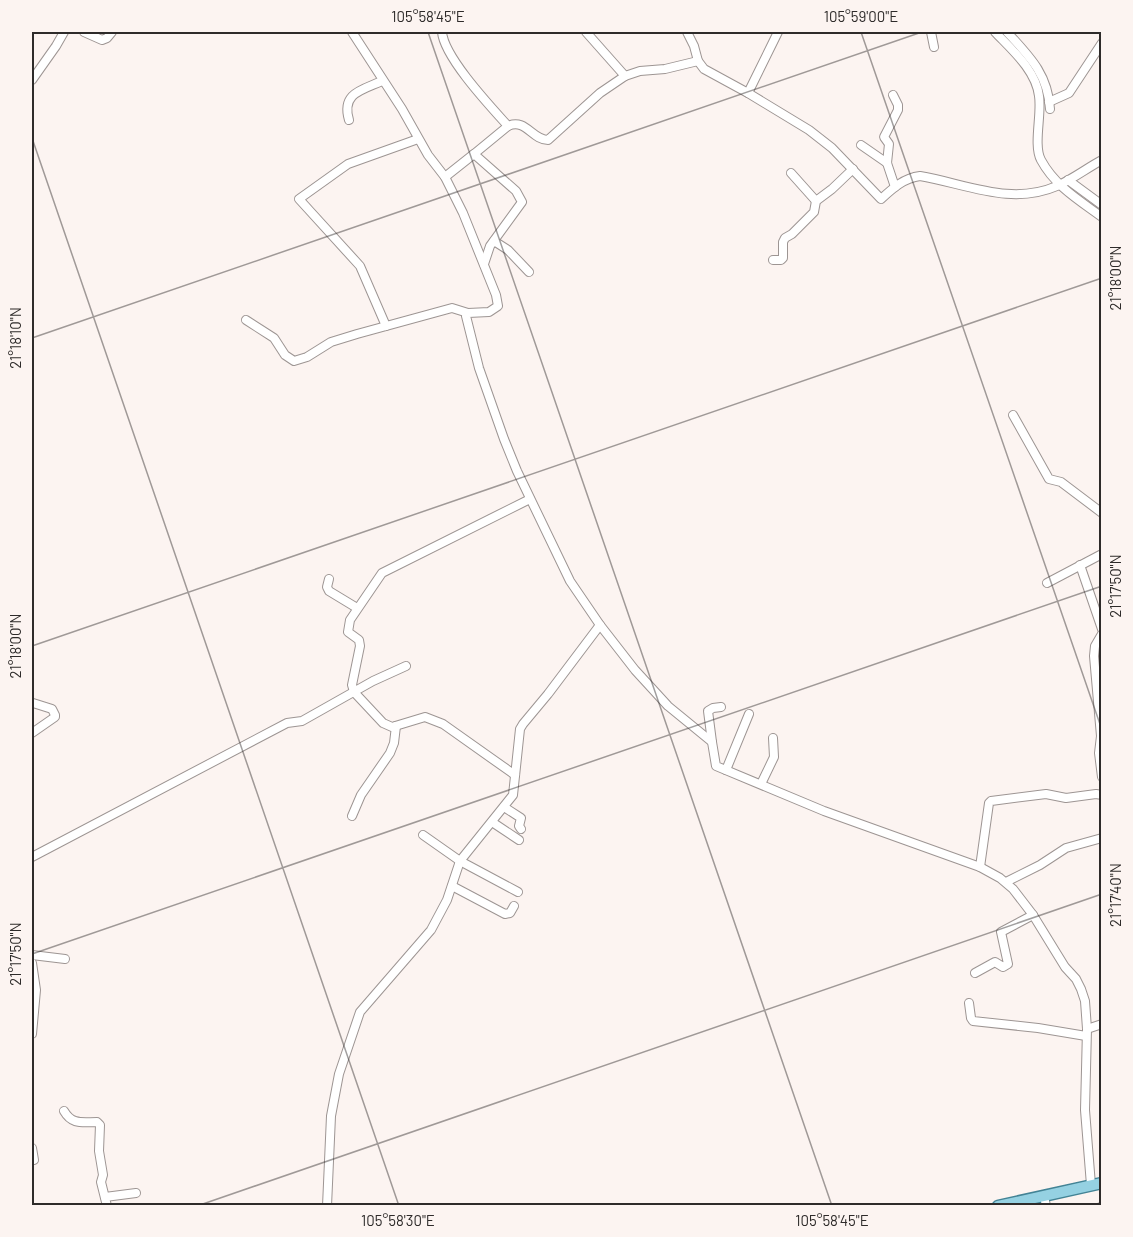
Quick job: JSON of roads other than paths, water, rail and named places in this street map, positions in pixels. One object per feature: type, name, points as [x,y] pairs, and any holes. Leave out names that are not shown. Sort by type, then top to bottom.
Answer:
[{"type":"main road","points":[[998,1206],[1045,1201],[1096,1184]]},
{"type":"street","points":[[32,80],[64,32]]},
{"type":"street","points":[[84,32],[102,40],[107,39],[112,32]]},
{"type":"street","points":[[246,320],[274,338],[285,355],[294,361],[307,357],[331,342],[452,308],[468,313],[489,312],[498,306],[499,301],[463,213],[445,177],[428,155],[402,109],[352,32]]},
{"type":"street","points":[[442,32],[444,41],[465,74],[508,126]]},
{"type":"street","points":[[586,32],[624,76]]},
{"type":"street","points":[[687,32],[698,62],[704,69],[809,130],[832,148],[881,199],[911,177],[920,176],[1015,196],[1030,195],[1058,185],[1101,160]]},
{"type":"street","points":[[748,93],[778,32]]},
{"type":"street","points":[[932,32],[934,47]]},
{"type":"street","points":[[995,32],[1029,71],[1037,85],[1039,155],[1058,185],[1101,217]]},
{"type":"street","points":[[1007,32],[1038,68],[1044,80],[1049,106],[1069,93],[1101,43]]},
{"type":"street","points":[[445,177],[508,126],[517,123],[523,125],[539,138],[548,140],[600,93],[624,76],[640,71],[665,69],[698,62]]},
{"type":"street","points":[[349,120],[346,110],[351,97],[382,81]]},
{"type":"street","points":[[893,95],[898,110],[884,134],[889,144],[887,163],[895,187]]},
{"type":"street","points":[[386,326],[360,266],[299,199],[348,164],[418,139]]},
{"type":"street","points":[[861,145],[887,163]]},
{"type":"street","points":[[474,154],[516,191],[522,202],[487,251],[484,266]]},
{"type":"street","points":[[773,260],[783,258],[785,237],[792,234],[814,212],[816,201],[853,169]]},
{"type":"street","points":[[791,174],[816,201]]},
{"type":"street","points":[[1068,180],[1101,205]]},
{"type":"street","points":[[494,241],[508,250],[529,272]]},
{"type":"street","points":[[468,313],[467,324],[502,436],[570,581],[635,670],[668,706],[712,742]]},
{"type":"street","points":[[1013,415],[1049,479],[1061,482],[1101,513]]},
{"type":"street","points":[[515,775],[431,718],[419,718],[396,726],[383,723],[354,692],[352,676],[360,646],[359,640],[348,632],[347,628],[382,573],[530,499]]},
{"type":"street","points":[[1047,583],[1101,554]]},
{"type":"street","points":[[1080,565],[1101,629]]},
{"type":"street","points":[[329,579],[327,587],[329,591],[357,609]]},
{"type":"street","points":[[327,1206],[331,1116],[339,1074],[360,1012],[430,930],[447,900],[460,861],[515,790],[520,729],[600,625]]},
{"type":"street","points":[[1101,634],[1095,646],[1094,656],[1101,736],[1099,753],[1101,777]]},
{"type":"street","points":[[32,857],[287,723],[302,721],[406,666]]},
{"type":"street","points":[[32,733],[55,717],[52,709],[33,703]]},
{"type":"street","points":[[721,707],[708,711],[716,766],[824,811],[980,867],[1006,882],[1033,915],[1081,989],[1084,1001],[1085,1110],[1096,1184]]},
{"type":"street","points":[[726,771],[749,714]]},
{"type":"street","points":[[352,816],[361,795],[390,753],[396,726]]},
{"type":"street","points":[[761,784],[774,757],[773,738]]},
{"type":"street","points":[[980,867],[991,801],[1046,794],[1066,798],[1101,795]]},
{"type":"street","points":[[504,807],[520,818],[521,829]]},
{"type":"street","points":[[492,822],[519,840]]},
{"type":"street","points":[[423,835],[460,861],[518,892]]},
{"type":"street","points":[[1006,882],[1040,865],[1066,848],[1101,838]]},
{"type":"street","points":[[452,886],[505,914],[510,913],[514,906]]},
{"type":"street","points":[[975,973],[995,962],[1003,967],[1008,964],[1001,932],[1033,915]]},
{"type":"street","points":[[32,955],[64,959]]},
{"type":"street","points":[[32,963],[36,990],[32,1034]]},
{"type":"street","points":[[969,1003],[971,1017],[974,1021],[1086,1033],[1101,1024]]},
{"type":"street","points":[[64,1111],[75,1123],[97,1122],[100,1125],[99,1150],[103,1175],[101,1182],[106,1201],[136,1193]]},
{"type":"street","points":[[32,1148],[34,1160]]}]
